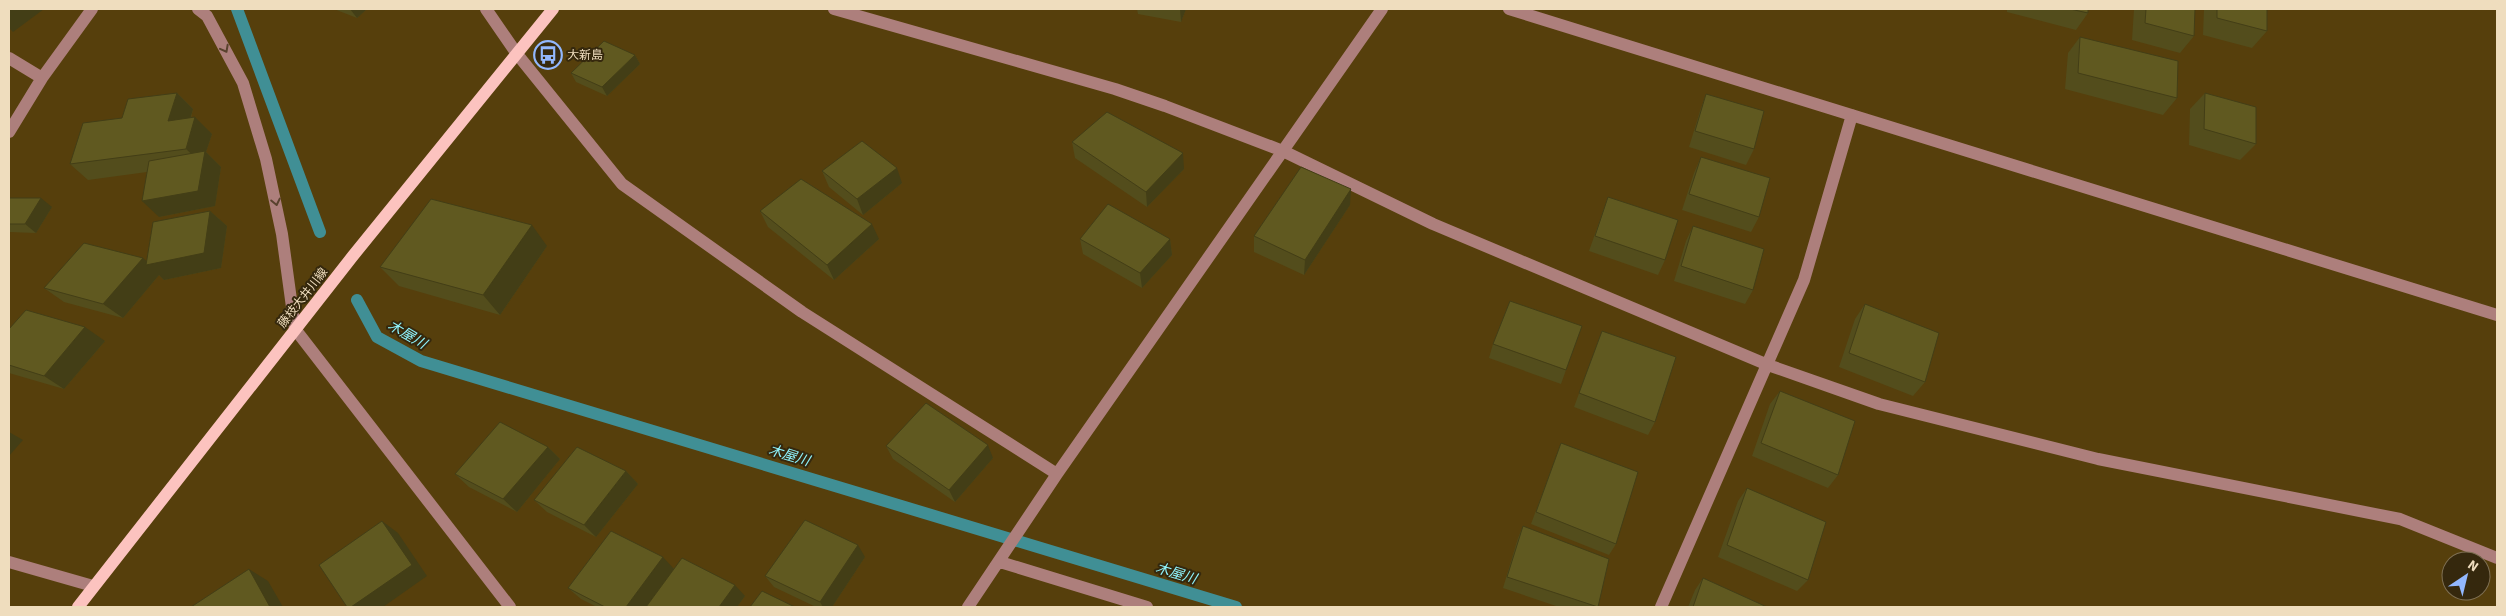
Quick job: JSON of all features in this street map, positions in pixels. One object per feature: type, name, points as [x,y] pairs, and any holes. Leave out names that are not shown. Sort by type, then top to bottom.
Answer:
[{"type":"main road","name":"藤枝大井川線","points":[[78,607],[295,329],[554,9]]},
{"type":"street","points":[[9,132],[42,78],[92,9]]},
{"type":"street","points":[[198,9],[208,16],[243,84],[266,159],[282,234],[295,329],[510,607]]},
{"type":"street","points":[[486,9],[517,54],[622,184],[802,312],[1057,474]]},
{"type":"street","points":[[834,9],[1115,89],[1283,151],[1433,224],[1768,365],[1879,404],[2098,459],[2400,519],[2497,558]]},
{"type":"street","points":[[968,607],[1000,562],[1057,474],[1382,9]]},
{"type":"street","points":[[1509,9],[2497,315]]},
{"type":"street","points":[[9,58],[42,78]]},
{"type":"street","points":[[1662,607],[1804,280],[1852,115]]},
{"type":"street","points":[[9,562],[93,586]]},
{"type":"street","points":[[1000,562],[1147,607]]},
{"type":"building","points":[[2070,9],[2088,9],[2088,13]]},
{"type":"building","points":[[2146,9],[2195,9],[2194,36],[2145,23]]},
{"type":"building","points":[[2217,9],[2267,9],[2267,31],[2217,18]]},
{"type":"building","points":[[2080,37],[2178,61],[2177,98],[2078,73]]},
{"type":"building","points":[[604,41],[635,55],[602,87],[571,73]]},
{"type":"building","points":[[177,93],[168,121],[195,117],[186,149],[70,164],[83,123],[122,118],[128,99]]},
{"type":"building","points":[[2205,93],[2256,107],[2256,144],[2204,129]]},
{"type":"building","points":[[1706,94],[1764,111],[1754,149],[1695,131]]},
{"type":"building","points":[[1107,112],[1183,153],[1146,192],[1072,142]]},
{"type":"building","points":[[862,141],[897,168],[857,199],[822,171]]},
{"type":"building","points":[[205,151],[198,191],[142,201],[149,161]]},
{"type":"building","points":[[1701,157],[1770,178],[1759,217],[1689,194]]},
{"type":"building","points":[[1301,167],[1351,189],[1305,260],[1254,236]]},
{"type":"building","points":[[801,179],[872,224],[827,265],[760,211]]},
{"type":"building","points":[[1608,197],[1678,220],[1665,260],[1595,236]]},
{"type":"building","points":[[9,198],[41,198],[25,224],[9,224]]},
{"type":"building","points":[[431,199],[532,225],[483,295],[380,267]]},
{"type":"building","points":[[1108,204],[1170,239],[1140,273],[1080,239]]},
{"type":"building","points":[[210,211],[204,253],[146,265],[153,222]]},
{"type":"building","points":[[1693,226],[1764,249],[1753,290],[1681,266]]},
{"type":"building","points":[[84,243],[143,258],[103,304],[44,288]]},
{"type":"building","points":[[1510,301],[1582,326],[1566,370],[1493,344]]},
{"type":"building","points":[[1865,304],[1939,333],[1925,382],[1849,353]]},
{"type":"building","points":[[26,310],[85,327],[44,376],[9,365],[9,329]]},
{"type":"building","points":[[1602,331],[1676,357],[1655,422],[1579,393]]},
{"type":"building","points":[[1780,391],[1855,421],[1838,475],[1761,443]]},
{"type":"building","points":[[926,403],[988,445],[949,490],[886,446]]},
{"type":"building","points":[[500,422],[548,447],[503,499],[455,474]]},
{"type":"building","points":[[1561,443],[1638,472],[1616,544],[1536,512]]},
{"type":"building","points":[[577,447],[626,471],[584,525],[534,500]]},
{"type":"building","points":[[1747,488],[1826,522],[1808,580],[1727,545]]},
{"type":"building","points":[[805,520],[858,545],[820,602],[765,576]]},
{"type":"building","points":[[382,521],[412,565],[351,607],[347,607],[319,565]]},
{"type":"building","points":[[1523,526],[1609,559],[1598,607],[1507,577]]},
{"type":"building","points":[[611,531],[663,557],[626,607],[605,607],[568,588]]},
{"type":"building","points":[[682,558],[735,585],[719,607],[646,607]]},
{"type":"building","points":[[249,569],[270,607],[191,607]]},
{"type":"building","points":[[1703,578],[1767,607],[1693,607]]},
{"type":"building","points":[[762,591],[795,607],[750,607]]},
{"type":"waterway","name":"木屋川","points":[[237,9],[320,232]]},
{"type":"waterway","name":"木屋川","points":[[357,300],[377,337],[421,361],[1236,607]]},
{"type":"place","name":"大新島","points":[[548,55]]}]
